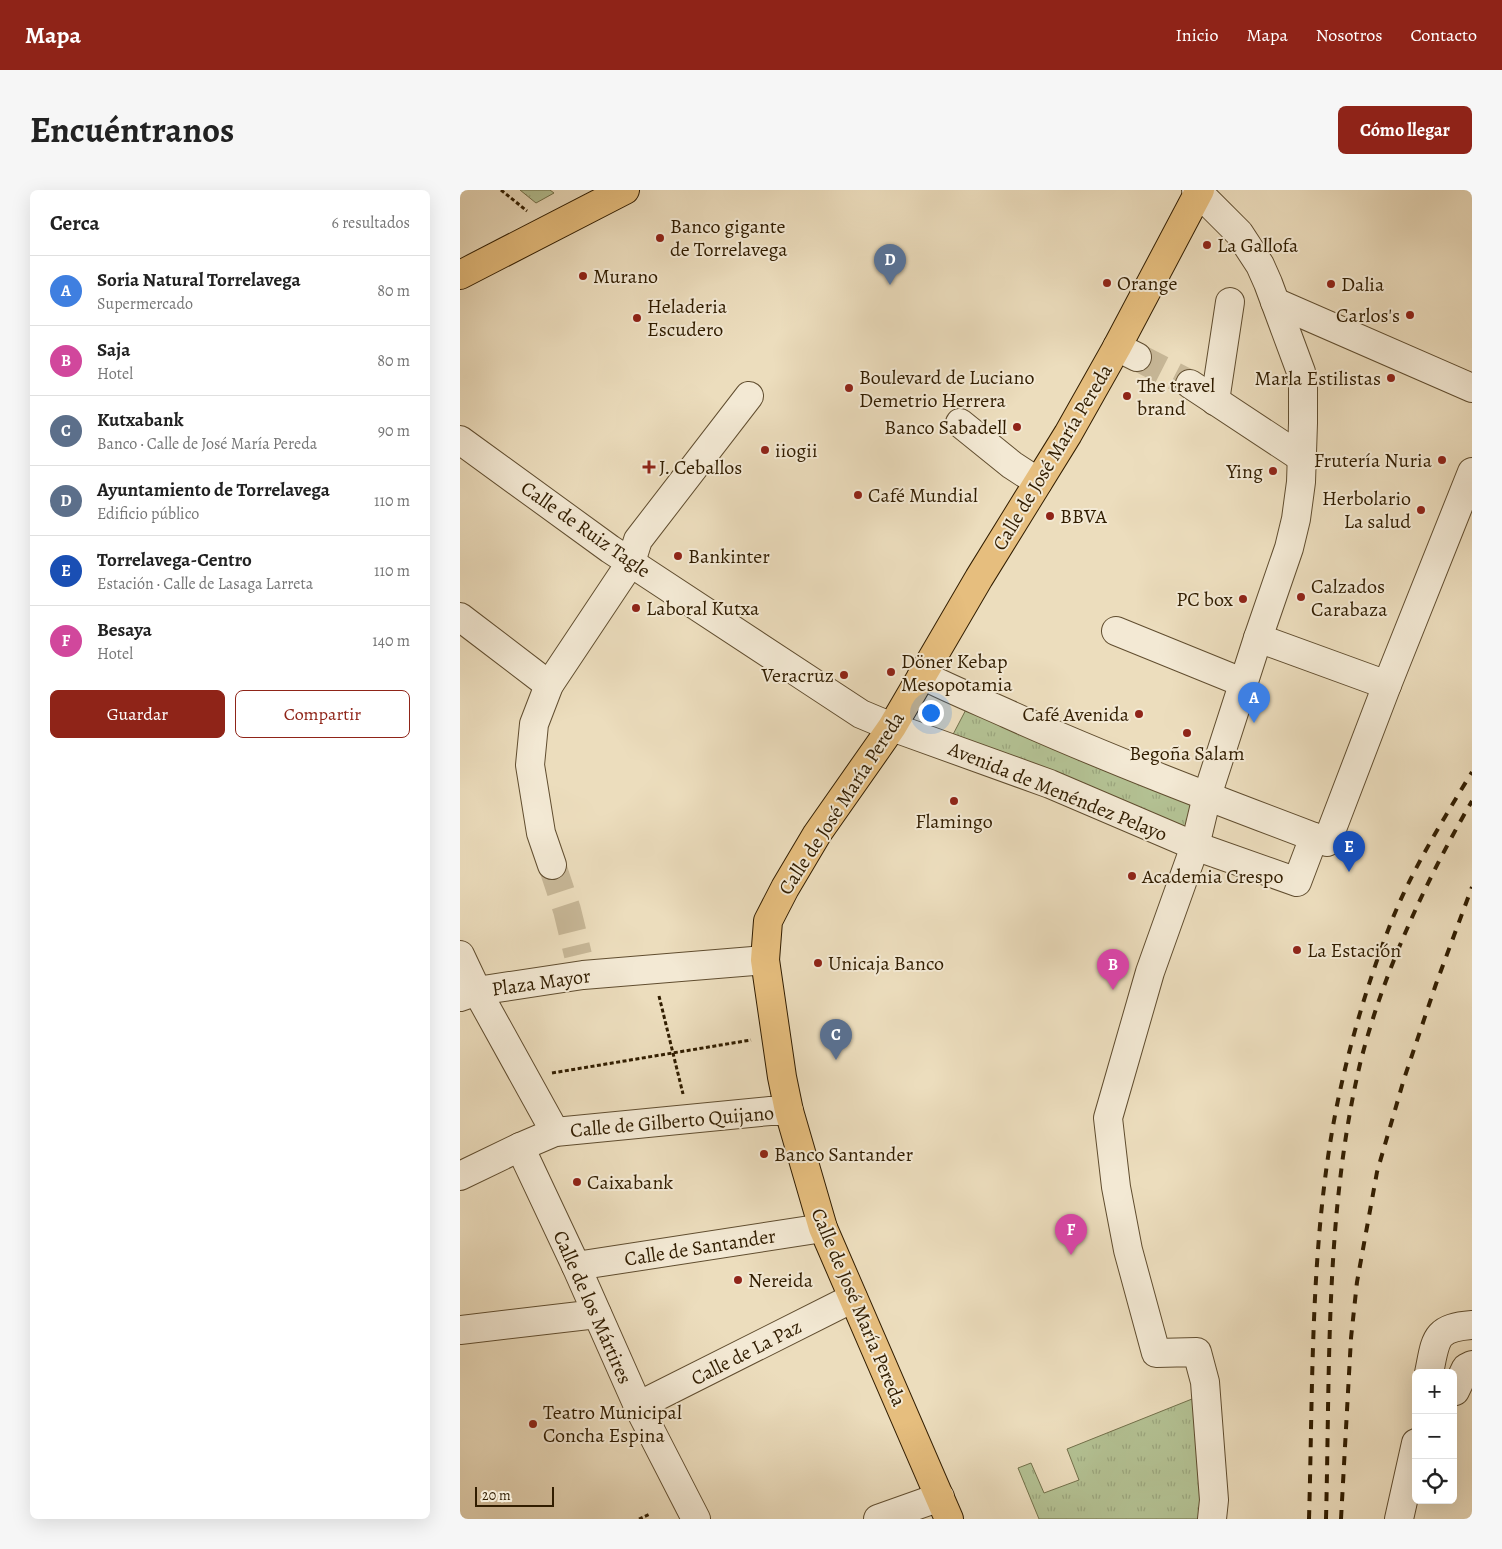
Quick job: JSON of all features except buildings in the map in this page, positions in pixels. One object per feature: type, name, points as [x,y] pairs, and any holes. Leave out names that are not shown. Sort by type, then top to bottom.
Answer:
[{"type":"highway","points":[[460,274],[625,190]]},
{"type":"highway","name":"Calle de José María Pereda","points":[[945,1508],[823,1228],[788,1111],[765,960],[768,921],[817,834],[892,727],[979,578],[1068,434],[1127,352],[1199,191]]},
{"type":"street","points":[[1199,191],[1239,233],[1260,265],[1295,356],[1303,385],[1302,458],[1296,519],[1291,541],[1207,796],[1195,846],[1150,972],[1108,1118],[1116,1187],[1128,1250],[1156,1353],[1197,1352],[1205,1382],[1214,1500],[1212,1519]]},
{"type":"street","points":[[1215,401],[1230,302]]},
{"type":"street","points":[[1275,302],[1472,388]]},
{"type":"street","points":[[1190,384],[1302,458]]},
{"type":"street","points":[[552,865],[541,833],[530,764],[534,724],[549,685],[631,562],[638,540],[749,396]]},
{"type":"street","points":[[960,423],[1012,465],[1038,482]]},
{"type":"street","name":"Calle de Ruiz Tagle","points":[[460,440],[631,562],[861,714],[892,727]]},
{"type":"street","points":[[922,674],[958,693],[1067,740],[1327,842],[1387,684],[1469,490]]},
{"type":"street","points":[[460,618],[549,685]]},
{"type":"street","points":[[1116,631],[1244,682]]},
{"type":"street","points":[[1258,638],[1387,684]]},
{"type":"street","name":"Avenida de Menéndez Pelayo","points":[[892,727],[1050,784],[1195,846],[1297,882],[1314,837]]},
{"type":"street","points":[[460,955],[469,994]]},
{"type":"street","name":"Plaza Mayor","points":[[555,1132],[525,1077],[469,994],[580,965],[652,970],[765,960]]},
{"type":"street","name":"Calle de Gilberto Quijano","points":[[460,1176],[555,1132],[770,1111],[788,1111]]},
{"type":"street","name":"Calle de los Mártires","points":[[520,1147],[598,1314],[638,1406],[696,1519]]},
{"type":"street","name":"Calle de Santander","points":[[576,1266],[823,1228]]},
{"type":"street","name":"Calle de La Paz","points":[[638,1406],[854,1298]]},
{"type":"street","points":[[460,1330],[598,1314]]},
{"type":"street","points":[[1429,1369],[1441,1334],[1454,1327],[1472,1325]]},
{"type":"street","points":[[1457,1387],[1466,1368],[1472,1365]]},
{"type":"street","points":[[1399,1519],[1412,1459]]},
{"type":"street","points":[[878,1519],[945,1508]]},
{"type":"path","points":[[652,970],[689,1119]]},
{"type":"path","points":[[525,1077],[776,1036]]},
{"type":"path","points":[[639,1519],[650,1514]]},
{"type":"green space","points":[[520,190],[550,190],[554,193],[536,203]]},
{"type":"green space","points":[[972,698],[1207,796],[1195,846],[947,746]]},
{"type":"green space","points":[[1202,1395],[1206,1519],[1039,1519],[1018,1468],[1031,1463],[1044,1493],[1079,1480],[1067,1449]]},
{"type":"tunnel","points":[[1137,357],[1190,384]]},
{"type":"tunnel","points":[[552,865],[567,910],[578,955]]},
{"type":"railway","points":[[1309,1519],[1312,1365],[1317,1262],[1321,1211],[1341,1086],[1360,1014],[1392,920],[1419,863],[1472,772]]},
{"type":"railway","points":[[1326,1519],[1329,1348],[1335,1233],[1340,1176],[1360,1064],[1380,996],[1407,929],[1438,863],[1472,801]]},
{"type":"railway","points":[[1341,1519],[1351,1338],[1357,1282],[1377,1172],[1404,1079],[1436,984],[1472,887]]},
{"type":"place","name":"Banco gigante de Torrelavega","points":[[660,238]]},
{"type":"place","name":"La Gallofa","points":[[1207,245]]},
{"type":"place","name":"Murano","points":[[583,276]]},
{"type":"place","name":"Orange","points":[[1107,283]]},
{"type":"place","name":"Dalia","points":[[1331,284]]},
{"type":"place","name":"Ayuntamiento de Torrelavega","points":[[890,285]]},
{"type":"place","name":"Carlos's","points":[[1410,315]]},
{"type":"place","name":"Heladeria Escudero","points":[[637,318]]},
{"type":"place","name":"Marla Estilistas","points":[[1391,378]]},
{"type":"place","name":"Boulevard de Luciano Demetrio Herrera","points":[[849,388]]},
{"type":"place","name":"The travel brand","points":[[1127,396]]},
{"type":"place","name":"Banco Sabadell","points":[[1017,427]]},
{"type":"place","name":"iiogii","points":[[765,450]]},
{"type":"place","name":"Frutería Nuria","points":[[1442,460]]},
{"type":"place","name":"J. Ceballos","points":[[649,467]]},
{"type":"place","name":"Ying","points":[[1273,471]]},
{"type":"place","name":"Café Mundial","points":[[858,495]]},
{"type":"place","name":"Herbolario La salud","points":[[1421,510]]},
{"type":"place","name":"BBVA","points":[[1050,516]]},
{"type":"place","name":"Bankinter","points":[[678,556]]},
{"type":"place","name":"Calzados Carabaza","points":[[1301,597]]},
{"type":"place","name":"PC box","points":[[1243,599]]},
{"type":"place","name":"Laboral Kutxa","points":[[636,608]]},
{"type":"place","name":"Döner Kebap Mesopotamia","points":[[891,672]]},
{"type":"place","name":"Veracruz","points":[[844,675]]},
{"type":"place","name":"Café Avenida","points":[[1139,714]]},
{"type":"place","name":"Soria Natural Torrelavega","points":[[1254,723]]},
{"type":"place","name":"Begoña Salam","points":[[1187,733]]},
{"type":"place","name":"Flamingo","points":[[954,801]]},
{"type":"place","name":"Torrelavega-Centro","points":[[1349,872]]},
{"type":"place","name":"Academia Crespo","points":[[1132,876]]},
{"type":"place","name":"La Estación","points":[[1297,950]]},
{"type":"place","name":"Unicaja Banco","points":[[818,963]]},
{"type":"place","name":"Saja","points":[[1113,990]]},
{"type":"place","name":"Kutxabank","points":[[836,1060]]},
{"type":"place","name":"Banco Santander","points":[[764,1154]]},
{"type":"place","name":"Caixabank","points":[[577,1182]]},
{"type":"place","name":"Besaya","points":[[1071,1255]]},
{"type":"place","name":"Nereida","points":[[738,1280]]},
{"type":"place","name":"Teatro Municipal Concha Espina","points":[[533,1424]]}]
